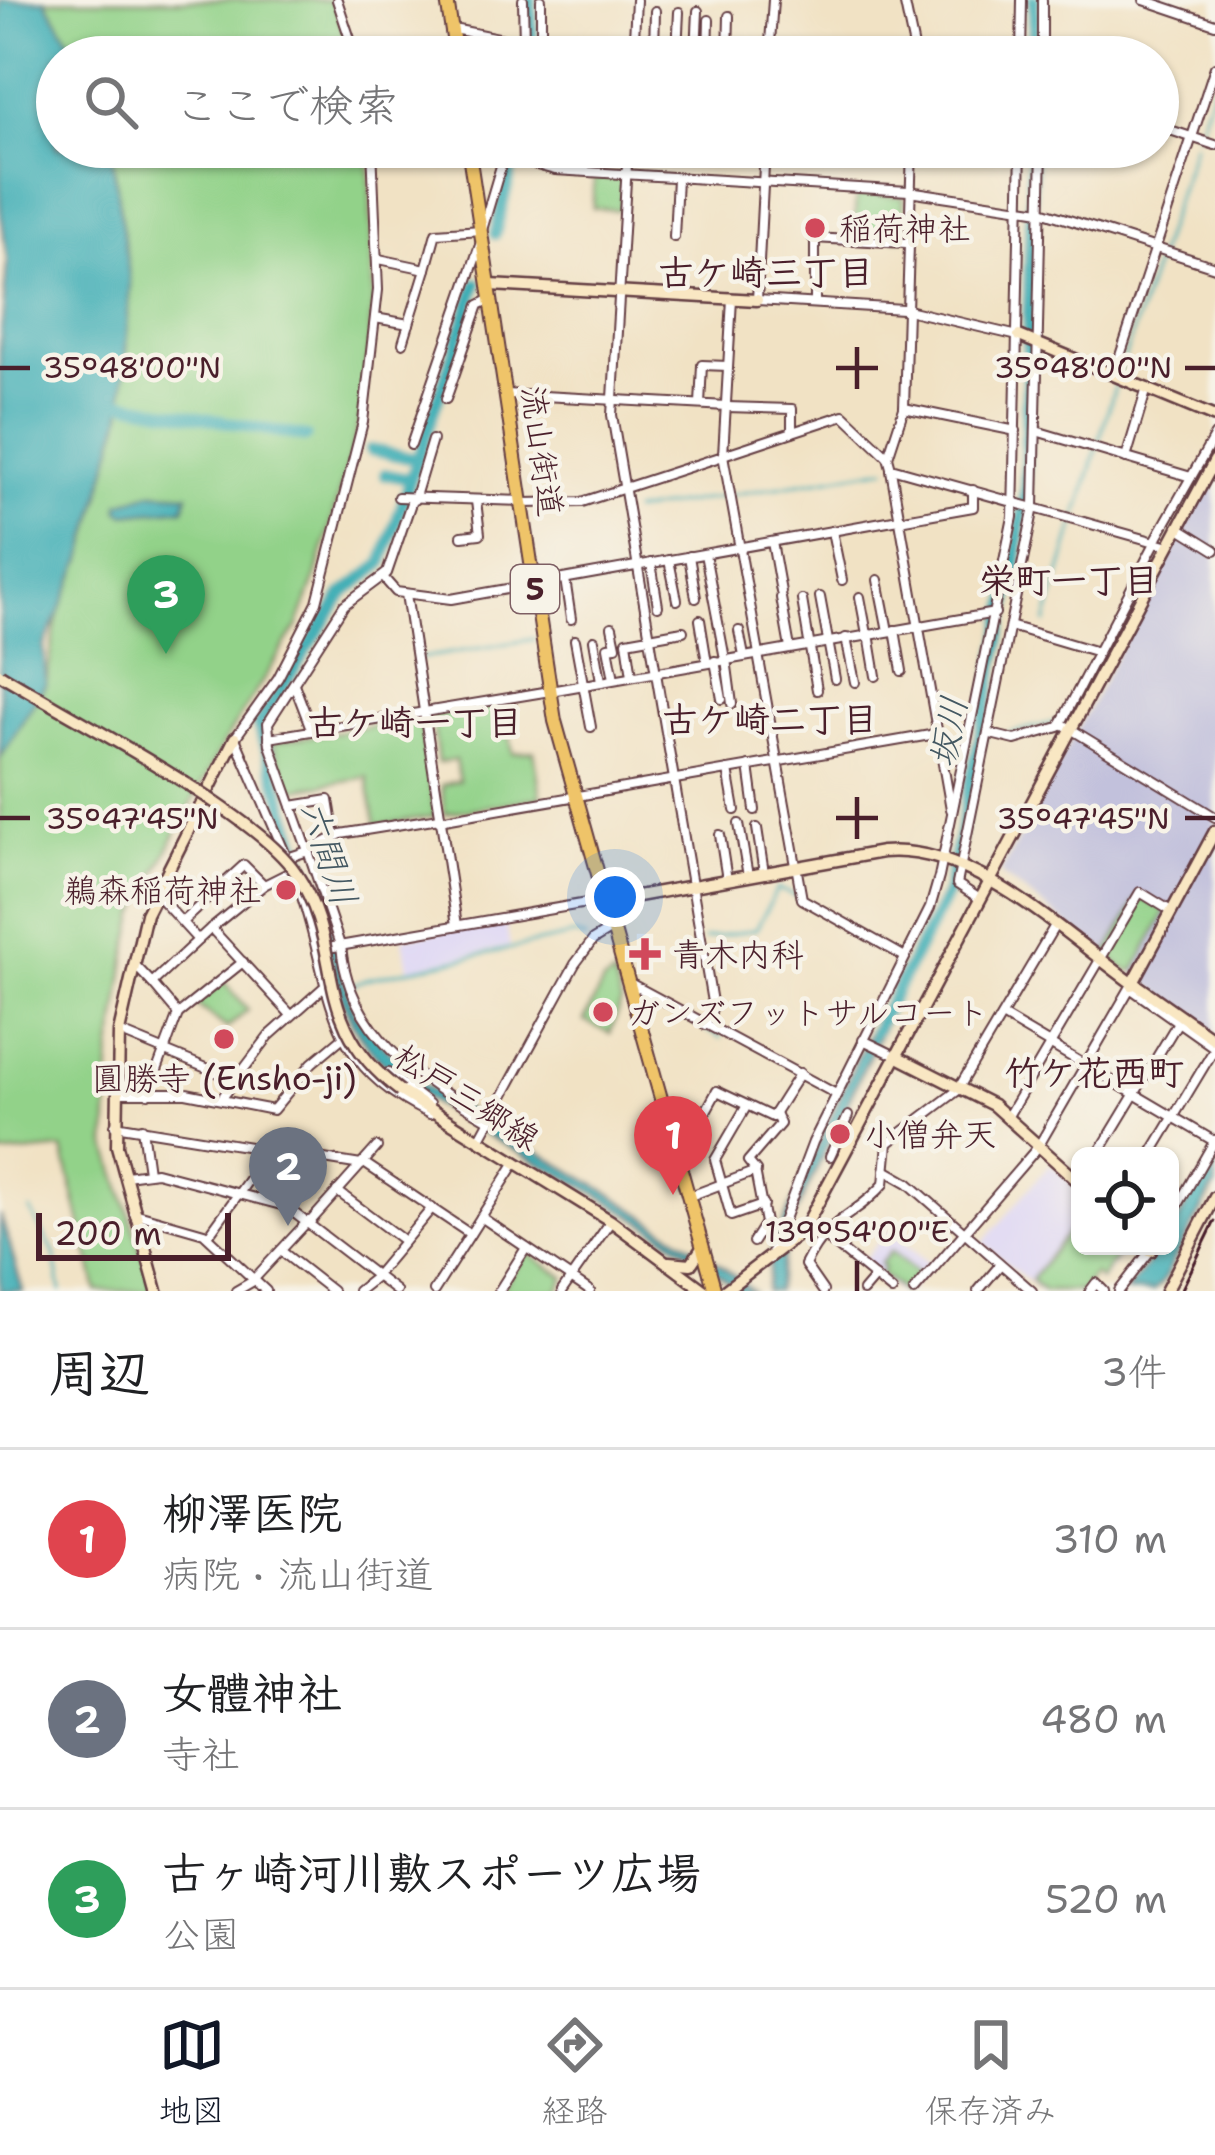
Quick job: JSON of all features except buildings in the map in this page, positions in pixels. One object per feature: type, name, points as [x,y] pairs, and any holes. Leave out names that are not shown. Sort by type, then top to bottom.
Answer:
[{"type":"main road","points":[[447,0],[453,36]]},
{"type":"main road","name":"流山街道","points":[[472,168],[550,691],[611,933],[688,1196],[699,1254],[715,1291]]},
{"type":"street","points":[[337,0],[349,36]]},
{"type":"street","points":[[523,0],[524,36]]},
{"type":"street","points":[[541,0],[542,36]]},
{"type":"street","points":[[634,36],[636,0]]},
{"type":"street","points":[[771,36],[772,0]]},
{"type":"street","points":[[904,0],[912,36]]},
{"type":"street","points":[[1021,36],[1022,0]]},
{"type":"street","points":[[1042,0],[1042,36]]},
{"type":"street","points":[[1144,0],[1215,24]]},
{"type":"street","points":[[655,36],[656,11]]},
{"type":"street","points":[[688,36],[698,11]]},
{"type":"street","points":[[679,12],[680,36]]},
{"type":"street","points":[[727,36],[729,16]]},
{"type":"street","points":[[709,20],[709,36]]},
{"type":"street","points":[[452,29],[486,36]]},
{"type":"street","points":[[1117,375],[1215,67]]},
{"type":"street","points":[[1179,133],[1215,146]]},
{"type":"street","points":[[157,1291],[124,1177],[116,1125],[119,1032],[132,962],[155,893],[235,738],[268,694],[309,619],[329,566],[363,422],[375,318],[379,259],[374,168]]},
{"type":"street","points":[[427,454],[412,441],[501,168]]},
{"type":"street","points":[[546,168],[909,191],[1041,211],[1215,267]]},
{"type":"street","points":[[627,168],[612,400],[621,489],[713,1008],[704,1025]]},
{"type":"street","points":[[757,300],[764,168]]},
{"type":"street","points":[[888,457],[904,408],[903,309],[911,168]]},
{"type":"street","points":[[770,1260],[796,1180],[934,899],[944,858],[1015,501],[1021,168]]},
{"type":"street","points":[[980,899],[957,884],[1013,627],[1033,506],[1042,168]]},
{"type":"street","points":[[674,237],[677,178]]},
{"type":"street","points":[[403,343],[436,233],[482,232]]},
{"type":"street","points":[[815,303],[815,237],[906,243]]},
{"type":"street","points":[[379,259],[426,269]]},
{"type":"street","points":[[446,399],[479,305],[492,292],[616,293],[903,309],[1020,336],[1215,417]]},
{"type":"street","points":[[732,299],[723,456],[804,901],[905,957]]},
{"type":"street","points":[[375,318],[409,323]]},
{"type":"street","points":[[700,404],[702,365],[728,366]]},
{"type":"street","points":[[1126,458],[1147,388]]},
{"type":"street","points":[[506,394],[792,409],[792,432]]},
{"type":"street","points":[[904,408],[1016,431]]},
{"type":"street","points":[[398,497],[582,502],[844,415],[888,457],[953,813]]},
{"type":"street","points":[[1036,431],[1191,478]]},
{"type":"street","points":[[733,1285],[786,1249],[807,1224],[980,899],[1215,435]]},
{"type":"street","points":[[432,440],[382,577],[344,605],[268,723],[268,738],[341,945],[348,988],[360,1015],[406,1066],[490,1121]]},
{"type":"street","points":[[1065,726],[1098,652],[1159,542],[1177,526],[1215,460]]},
{"type":"street","points":[[891,468],[1159,542]]},
{"type":"street","points":[[382,577],[392,591],[451,598],[973,507],[973,490]]},
{"type":"street","points":[[462,536],[480,534],[476,501]]},
{"type":"street","points":[[1177,526],[1215,550]]},
{"type":"street","points":[[832,531],[842,580]]},
{"type":"street","points":[[772,542],[790,648]]},
{"type":"street","points":[[705,554],[726,702]]},
{"type":"street","points":[[689,556],[696,598]]},
{"type":"street","points":[[669,560],[676,600]]},
{"type":"street","points":[[651,563],[658,606]]},
{"type":"street","points":[[565,579],[571,619]]},
{"type":"street","points":[[878,580],[902,671]]},
{"type":"street","points":[[406,594],[457,925]]},
{"type":"street","points":[[820,597],[835,679]]},
{"type":"street","points":[[860,597],[876,676]]},
{"type":"street","points":[[802,600],[817,690]]},
{"type":"street","points":[[268,738],[994,613]]},
{"type":"street","points":[[700,620],[718,661]]},
{"type":"street","points":[[612,627],[616,646],[608,647],[614,679]]},
{"type":"street","points":[[1013,627],[1098,652]]},
{"type":"street","points":[[739,631],[744,656]]},
{"type":"street","points":[[632,676],[627,641],[683,632]]},
{"type":"street","points":[[846,638],[855,682]]},
{"type":"street","points":[[575,640],[591,728]]},
{"type":"street","points":[[594,640],[602,681]]},
{"type":"street","name":"松戸三郷線","points":[[0,674],[245,824],[283,856],[311,904],[345,1031],[366,1062],[400,1091],[611,1221],[705,1291]]},
{"type":"street","points":[[294,684],[312,731]]},
{"type":"street","points":[[268,694],[282,704]]},
{"type":"street","points":[[991,734],[1015,740],[1065,726],[1215,817]]},
{"type":"street","points":[[289,858],[335,837],[936,734]]},
{"type":"street","points":[[235,738],[289,858],[320,949],[324,990],[340,1034],[375,1082],[458,1127]]},
{"type":"street","points":[[749,766],[755,809]]},
{"type":"street","points":[[728,770],[735,810]]},
{"type":"street","points":[[292,806],[329,800],[335,837]]},
{"type":"street","points":[[739,824],[748,876]]},
{"type":"street","points":[[758,828],[764,873]]},
{"type":"street","points":[[914,1291],[1038,1147],[1215,831]]},
{"type":"street","points":[[720,835],[728,880]]},
{"type":"street","points":[[320,949],[892,851],[944,858],[989,880],[1215,1045]]},
{"type":"street","points":[[182,922],[244,865],[264,885]]},
{"type":"street","points":[[152,983],[264,885],[292,871]]},
{"type":"street","points":[[1008,1116],[1140,892],[1171,911]]},
{"type":"street","points":[[155,893],[198,940]]},
{"type":"street","points":[[823,1291],[805,1265],[823,1235],[844,1213],[880,1189],[887,1143],[959,1086],[1054,927]]},
{"type":"street","points":[[212,928],[291,1015]]},
{"type":"street","points":[[481,1138],[575,964],[593,940],[611,933]]},
{"type":"street","points":[[132,962],[178,1015]]},
{"type":"street","points":[[148,1094],[178,1015],[243,962]]},
{"type":"street","points":[[627,982],[633,981],[704,1025],[836,1094]]},
{"type":"street","points":[[1132,984],[1193,1024],[1215,1045]]},
{"type":"street","points":[[222,1098],[233,1079],[291,1015],[324,990]]},
{"type":"street","points":[[324,990],[381,1068],[458,1127]]},
{"type":"street","points":[[116,1093],[222,1098],[273,1110],[360,1015]]},
{"type":"street","points":[[1002,1016],[1215,1140],[1179,1203]]},
{"type":"street","points":[[1103,1147],[1178,1022]]},
{"type":"street","points":[[119,1032],[233,1079]]},
{"type":"street","points":[[864,1040],[959,1086],[1008,1116],[1071,1175]]},
{"type":"street","points":[[1156,1147],[1215,1045]]},
{"type":"street","points":[[676,1152],[685,1149],[717,1090],[765,1118],[775,1113],[800,1072]]},
{"type":"street","points":[[746,1107],[715,1160],[730,1216],[763,1205]]},
{"type":"street","points":[[753,1242],[765,1223],[755,1172],[748,1161],[780,1124],[775,1113]]},
{"type":"street","points":[[830,1156],[848,1116]]},
{"type":"street","points":[[116,1125],[362,1164],[470,1234]]},
{"type":"street","points":[[142,1128],[148,1172]]},
{"type":"street","points":[[236,1291],[254,1280],[377,1147]]},
{"type":"street","points":[[208,1236],[271,1149]]},
{"type":"street","points":[[434,1291],[516,1162]]},
{"type":"street","points":[[885,1170],[1032,1291]]},
{"type":"street","points":[[124,1177],[148,1172],[285,1206],[396,1291]]},
{"type":"street","points":[[688,1196],[755,1172]]},
{"type":"street","points":[[337,1191],[404,1241]]},
{"type":"street","points":[[1166,1291],[1215,1198]]},
{"type":"street","points":[[358,1291],[432,1208]]},
{"type":"street","points":[[134,1213],[208,1236],[266,1291]]},
{"type":"street","points":[[481,1217],[590,1291]]},
{"type":"street","points":[[562,1291],[611,1221]]},
{"type":"street","points":[[807,1224],[892,1291]]},
{"type":"street","points":[[499,1291],[526,1248]]},
{"type":"street","points":[[281,1251],[332,1291]]},
{"type":"street","points":[[667,1261],[682,1265],[699,1254]]},
{"type":"street","points":[[1119,1291],[1145,1255]]},
{"type":"street","points":[[978,1291],[1001,1264]]},
{"type":"street","points":[[863,1291],[875,1277]]},
{"type":"street","points":[[1090,1291],[1096,1283],[1105,1291]]},
{"type":"shaded area","points":[[1215,472],[1215,1033],[1000,874]]},
{"type":"shaded area","points":[[505,921],[510,946],[408,968],[403,938]]},
{"type":"shaded area","points":[[1050,1164],[1071,1182],[1071,1255],[1121,1255],[1100,1283],[1094,1276],[1082,1291],[1040,1291],[983,1243]]},
{"type":"shaded area","points":[[889,1230],[931,1266],[909,1291],[897,1291],[862,1261]]},
{"type":"green space","points":[[45,0],[333,0],[345,36],[67,36]]},
{"type":"green space","points":[[114,168],[370,168],[373,297],[363,407],[316,577],[298,625],[224,742],[176,833],[136,915],[126,959],[110,1062],[107,1144],[154,1291],[97,1291],[63,1149],[0,1155],[0,758],[46,683],[60,602],[85,553],[122,414],[130,283]]},
{"type":"green space","points":[[594,177],[623,179],[621,210],[593,208]]},
{"type":"green space","points":[[856,193],[904,197],[902,238],[854,236]]},
{"type":"green space","points":[[504,706],[513,753],[534,751],[541,797],[444,814],[442,785],[459,781],[455,760],[438,763],[432,716]]},
{"type":"green space","points":[[420,719],[435,816],[376,825],[367,777],[290,790],[273,742]]},
{"type":"green space","points":[[1139,896],[1166,912],[1135,970],[1128,971],[1106,955]]},
{"type":"green space","name":"ガンズフットサルコート","points":[[614,976],[621,1003],[610,1033],[584,1021],[603,983]]},
{"type":"green space","points":[[223,981],[248,1010],[227,1028],[195,1004]]},
{"type":"green space","points":[[1071,1227],[1071,1255],[1118,1255],[1100,1280],[1094,1274],[1081,1291],[1044,1291],[1031,1280]]},
{"type":"green space","points":[[891,1251],[918,1274],[902,1291],[880,1273],[884,1268],[880,1264]]},
{"type":"green space","points":[[527,1253],[565,1277],[558,1291],[501,1291]]},
{"type":"water","points":[[0,0],[45,0],[67,36],[36,36],[36,168],[114,168],[130,283],[122,414],[85,553],[44,647],[46,683],[0,758],[0,349],[7,262],[0,202]]},
{"type":"water","points":[[152,492],[188,494],[184,508],[125,514],[119,510],[120,503]]},
{"type":"water","points":[[332,938],[354,1013],[417,1081],[611,1194],[752,1291],[739,1291],[645,1223],[464,1122],[404,1082],[352,1023],[327,939]]},
{"type":"water","points":[[876,1017],[885,1022],[790,1226],[776,1291],[766,1291],[772,1248]]},
{"type":"water","points":[[1215,1158],[1215,1186],[1179,1251],[1179,1218]]},
{"type":"water","points":[[0,1214],[2,1220],[23,1291],[0,1291]]},
{"type":"water","points":[[1155,1255],[1177,1255],[1154,1291],[1126,1291]]},
{"type":"waterway","name":"六間川","points":[[531,0],[532,36]]},
{"type":"waterway","name":"坂川","points":[[1033,36],[1034,0]]},
{"type":"waterway","points":[[1197,134],[1215,81]]},
{"type":"waterway","points":[[1119,374],[1194,144]]},
{"type":"waterway","name":"六間川","points":[[495,234],[512,168]]},
{"type":"waterway","name":"坂川","points":[[874,1032],[947,894],[1016,565],[1025,491],[1032,168]]},
{"type":"waterway","name":"六間川","points":[[334,954],[258,725],[343,594],[382,564],[477,283]]},
{"type":"waterway","points":[[1046,623],[1116,383]]},
{"type":"waterway","points":[[111,400],[306,437]]},
{"type":"waterway","points":[[370,450],[416,459]]},
{"type":"waterway","points":[[633,512],[886,468]]},
{"type":"waterway","points":[[385,474],[409,479]]},
{"type":"waterway","points":[[416,659],[534,639]]},
{"type":"waterway","points":[[1007,734],[1061,721]]},
{"type":"waterway","points":[[704,939],[756,929],[777,889],[797,896]]},
{"type":"waterway","points":[[343,989],[365,979],[576,935],[585,939]]},
{"type":"waterway","points":[[686,1018],[721,1038]]},
{"type":"waterway","points":[[30,1210],[54,1253],[61,1291]]},
{"type":"railway","points":[[1181,1291],[1215,1221]]},
{"type":"place","name":"稲荷神社","points":[[815,228]]},
{"type":"place","name":"古ヶ崎河川敷スポーツ広場","points":[[166,654]]},
{"type":"place","name":"鵜森稲荷神社","points":[[286,890]]},
{"type":"place","name":"青木内科","points":[[645,954]]},
{"type":"place","name":"ガンズフットサルコート","points":[[603,1012]]},
{"type":"place","name":"圓勝寺 (Ensho-ji)","points":[[224,1039]]},
{"type":"place","name":"小僧弁天","points":[[840,1134]]},
{"type":"place","name":"柳澤医院","points":[[673,1195]]},
{"type":"place","name":"女體神社","points":[[288,1226]]},
{"type":"district","name":"古ケ崎三丁目","points":[[766,272]]},
{"type":"district","name":"栄町一丁目","points":[[1069,580]]},
{"type":"district","name":"古ケ崎二丁目","points":[[770,719]]},
{"type":"district","name":"古ケ崎一丁目","points":[[415,722]]},
{"type":"district","name":"竹ケ花西町","points":[[1094,1072]]}]
